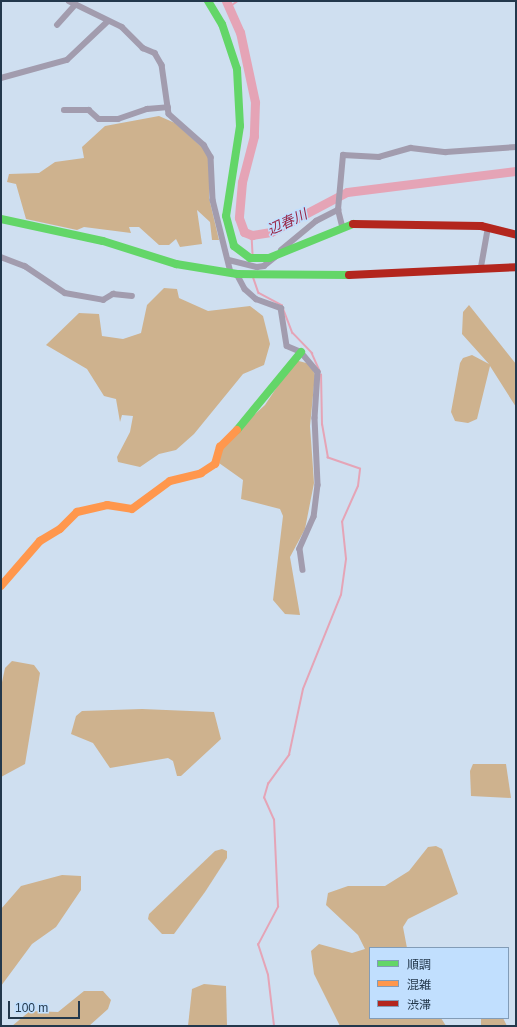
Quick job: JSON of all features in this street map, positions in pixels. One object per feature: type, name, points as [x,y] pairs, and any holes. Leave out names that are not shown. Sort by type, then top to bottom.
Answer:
[{"type":"street","points":[[69,1],[107,22],[122,27],[143,48],[155,53],[166,75],[168,106],[177,123],[209,150],[213,200],[228,260],[234,273],[245,289],[256,299],[281,308],[285,342],[301,352],[318,372],[315,418],[318,485],[314,517],[300,550],[304,570]]},
{"type":"street","points":[[208,1],[231,47],[240,99],[240,126],[227,198],[229,229],[234,246],[250,258],[277,255],[342,226],[443,224],[516,234]]},
{"type":"street","points":[[57,25],[75,5]]},
{"type":"street","points":[[1,78],[67,60],[107,22]]},
{"type":"street","points":[[64,110],[89,110],[99,119],[118,119],[147,109],[168,106]]},
{"type":"street","points":[[342,226],[338,209],[338,186],[343,155],[379,157],[411,148],[446,152],[516,147]]},
{"type":"street","points":[[228,260],[257,267],[264,266],[316,221],[338,209]]},
{"type":"street","points":[[1,219],[89,238],[176,264],[234,273],[416,274],[481,267],[516,267]]},
{"type":"street","points":[[481,267],[488,229]]},
{"type":"street","points":[[1,257],[25,266],[65,293],[103,300],[113,294],[132,296]]},
{"type":"street","points":[[1,586],[40,541],[60,529],[77,512],[107,505],[132,509],[170,481],[201,473],[215,464],[220,446],[256,412],[277,377],[301,352]]},
{"type":"shaded area","points":[[159,116],[175,123],[205,150],[210,160],[209,198],[219,240],[212,240],[210,222],[197,210],[202,244],[180,247],[176,239],[169,245],[159,245],[139,227],[129,227],[131,233],[84,227],[77,230],[26,219],[16,184],[7,182],[9,174],[39,173],[55,162],[84,158],[82,147],[105,126]]},
{"type":"shaded area","points":[[164,288],[177,289],[179,298],[208,311],[250,306],[263,316],[270,344],[264,365],[243,374],[194,434],[176,450],[159,454],[140,467],[118,462],[117,457],[130,432],[133,416],[122,415],[120,422],[116,399],[104,396],[87,369],[46,345],[79,313],[99,314],[102,336],[123,339],[141,333],[147,305]]},
{"type":"shaded area","points":[[469,305],[516,364],[516,407],[490,366],[477,419],[468,423],[455,421],[451,412],[460,363],[463,358],[472,355],[489,364],[462,334],[463,312]]},
{"type":"shaded area","points":[[295,360],[310,364],[315,375],[310,426],[314,483],[305,529],[290,557],[300,615],[285,614],[273,600],[283,516],[280,509],[241,499],[243,480],[219,463],[222,444],[265,405]]},
{"type":"shaded area","points":[[12,661],[34,665],[40,673],[25,764],[1,777],[1,687],[5,668]]},
{"type":"shaded area","points":[[142,709],[214,712],[221,739],[181,776],[177,776],[173,761],[168,758],[110,768],[93,743],[71,734],[76,716],[82,711]]},
{"type":"shaded area","points":[[473,764],[506,764],[511,798],[471,796],[470,771]]},
{"type":"shaded area","points":[[436,846],[442,849],[458,894],[408,919],[403,927],[407,947],[369,947],[369,1019],[442,1019],[446,1026],[340,1026],[314,974],[311,951],[319,944],[352,953],[365,949],[358,935],[326,905],[328,893],[348,886],[385,886],[409,871],[428,847]]},
{"type":"shaded area","points":[[222,849],[227,851],[227,858],[205,892],[174,934],[162,934],[148,919],[149,914],[215,851]]},
{"type":"shaded area","points":[[62,875],[81,876],[81,890],[56,927],[32,944],[1,986],[1,909],[21,886]]},
{"type":"shaded area","points":[[204,984],[226,986],[227,1026],[188,1026],[192,989]]},
{"type":"shaded area","points":[[84,991],[103,991],[111,1000],[108,1009],[89,1026],[12,1026],[30,1011],[58,1012]]},
{"type":"shaded area","points":[[481,1019],[504,1019],[507,1026],[481,1026]]},
{"type":"waterway","name":"辺春川","points":[[226,1],[240,32],[255,102],[254,136],[242,182],[239,218],[244,232],[252,235],[271,232],[347,192],[516,171]]},
{"type":"waterway","points":[[228,1],[232,5],[238,1]]},
{"type":"waterway","points":[[252,235],[253,255]]},
{"type":"waterway","points":[[253,276],[259,293],[282,305],[293,333],[312,353],[320,371]]},
{"type":"waterway","points":[[274,1026],[268,975],[258,945],[278,907],[274,820],[264,798],[268,784],[289,755],[303,689],[341,595],[346,559],[342,522],[358,486],[360,469],[328,458],[322,425],[321,375]]},
{"type":"traffic: fast","points":[[208,1],[222,24],[237,69],[240,126],[226,216],[234,246],[250,258],[269,258],[353,224]]},
{"type":"traffic: fast","points":[[1,219],[103,241],[176,264],[237,274],[349,275]]},
{"type":"traffic: fast","points":[[237,430],[301,352]]},
{"type":"traffic: slow","points":[[1,586],[40,541],[60,529],[77,512],[107,505],[132,509],[170,481],[201,473],[215,464],[220,447],[237,430]]},
{"type":"traffic: jam","points":[[353,224],[481,226],[516,235]]},
{"type":"traffic: jam","points":[[349,275],[516,267]]}]
